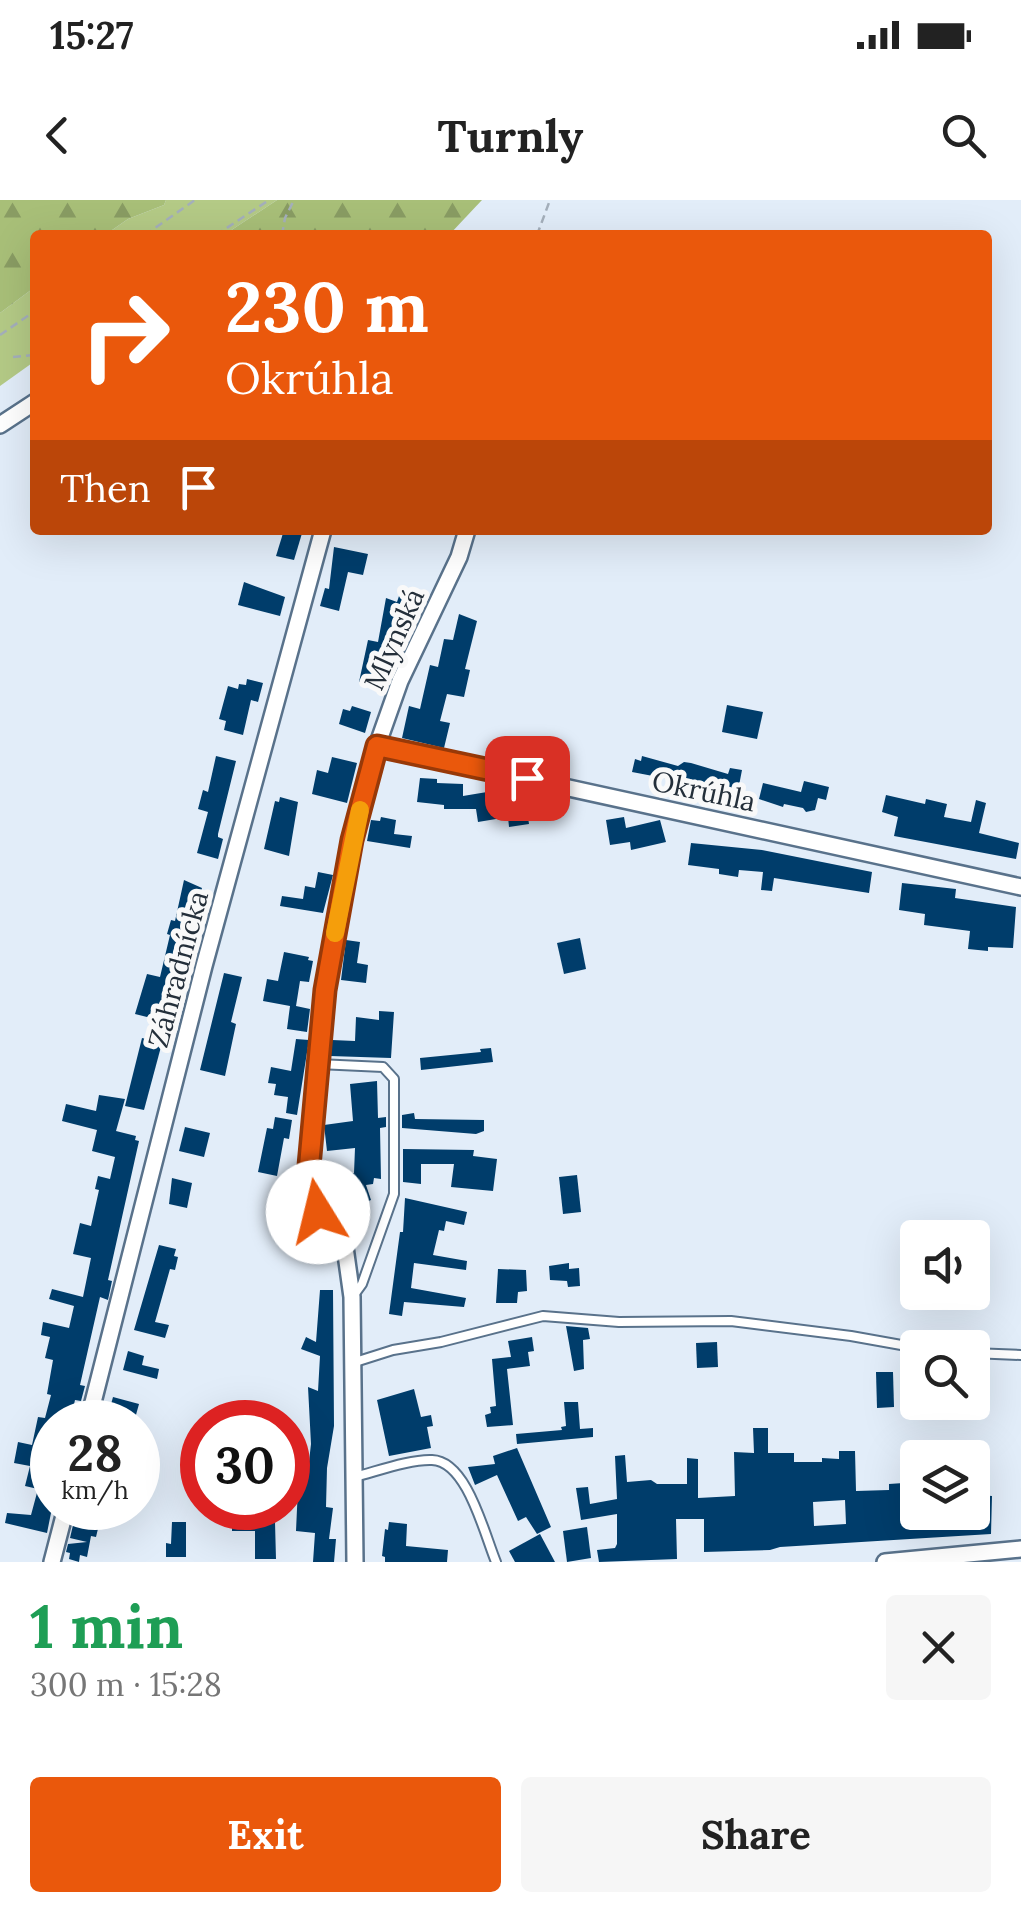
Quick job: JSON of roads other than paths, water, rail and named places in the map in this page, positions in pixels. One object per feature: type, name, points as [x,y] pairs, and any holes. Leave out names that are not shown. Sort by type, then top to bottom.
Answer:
[{"type":"street","points":[[0,424],[30,405]]},
{"type":"street","name":"Záhradnícka","points":[[94,1400],[204,966],[322,535]]},
{"type":"street","name":"Mlynská","points":[[355,1562],[352,1298],[344,1240],[318,1212],[309,1166],[325,990],[348,859],[377,746],[400,681],[466,535]]},
{"type":"street","name":"Okrúhla","points":[[377,746],[1021,887]]},
{"type":"street","points":[[52,1562],[60,1530]]},
{"type":"street","points":[[885,1562],[1021,1549]]},
{"type":"lane","name":"Mlynská","points":[[318,1064],[383,1067],[394,1078],[394,1194],[362,1284],[352,1298]]},
{"type":"lane","points":[[352,1363],[543,1316],[619,1322],[730,1321],[900,1345]]},
{"type":"lane","points":[[990,1354],[1021,1355]]},
{"type":"lane","points":[[354,1477],[431,1460],[449,1464],[462,1476],[496,1562]]}]
